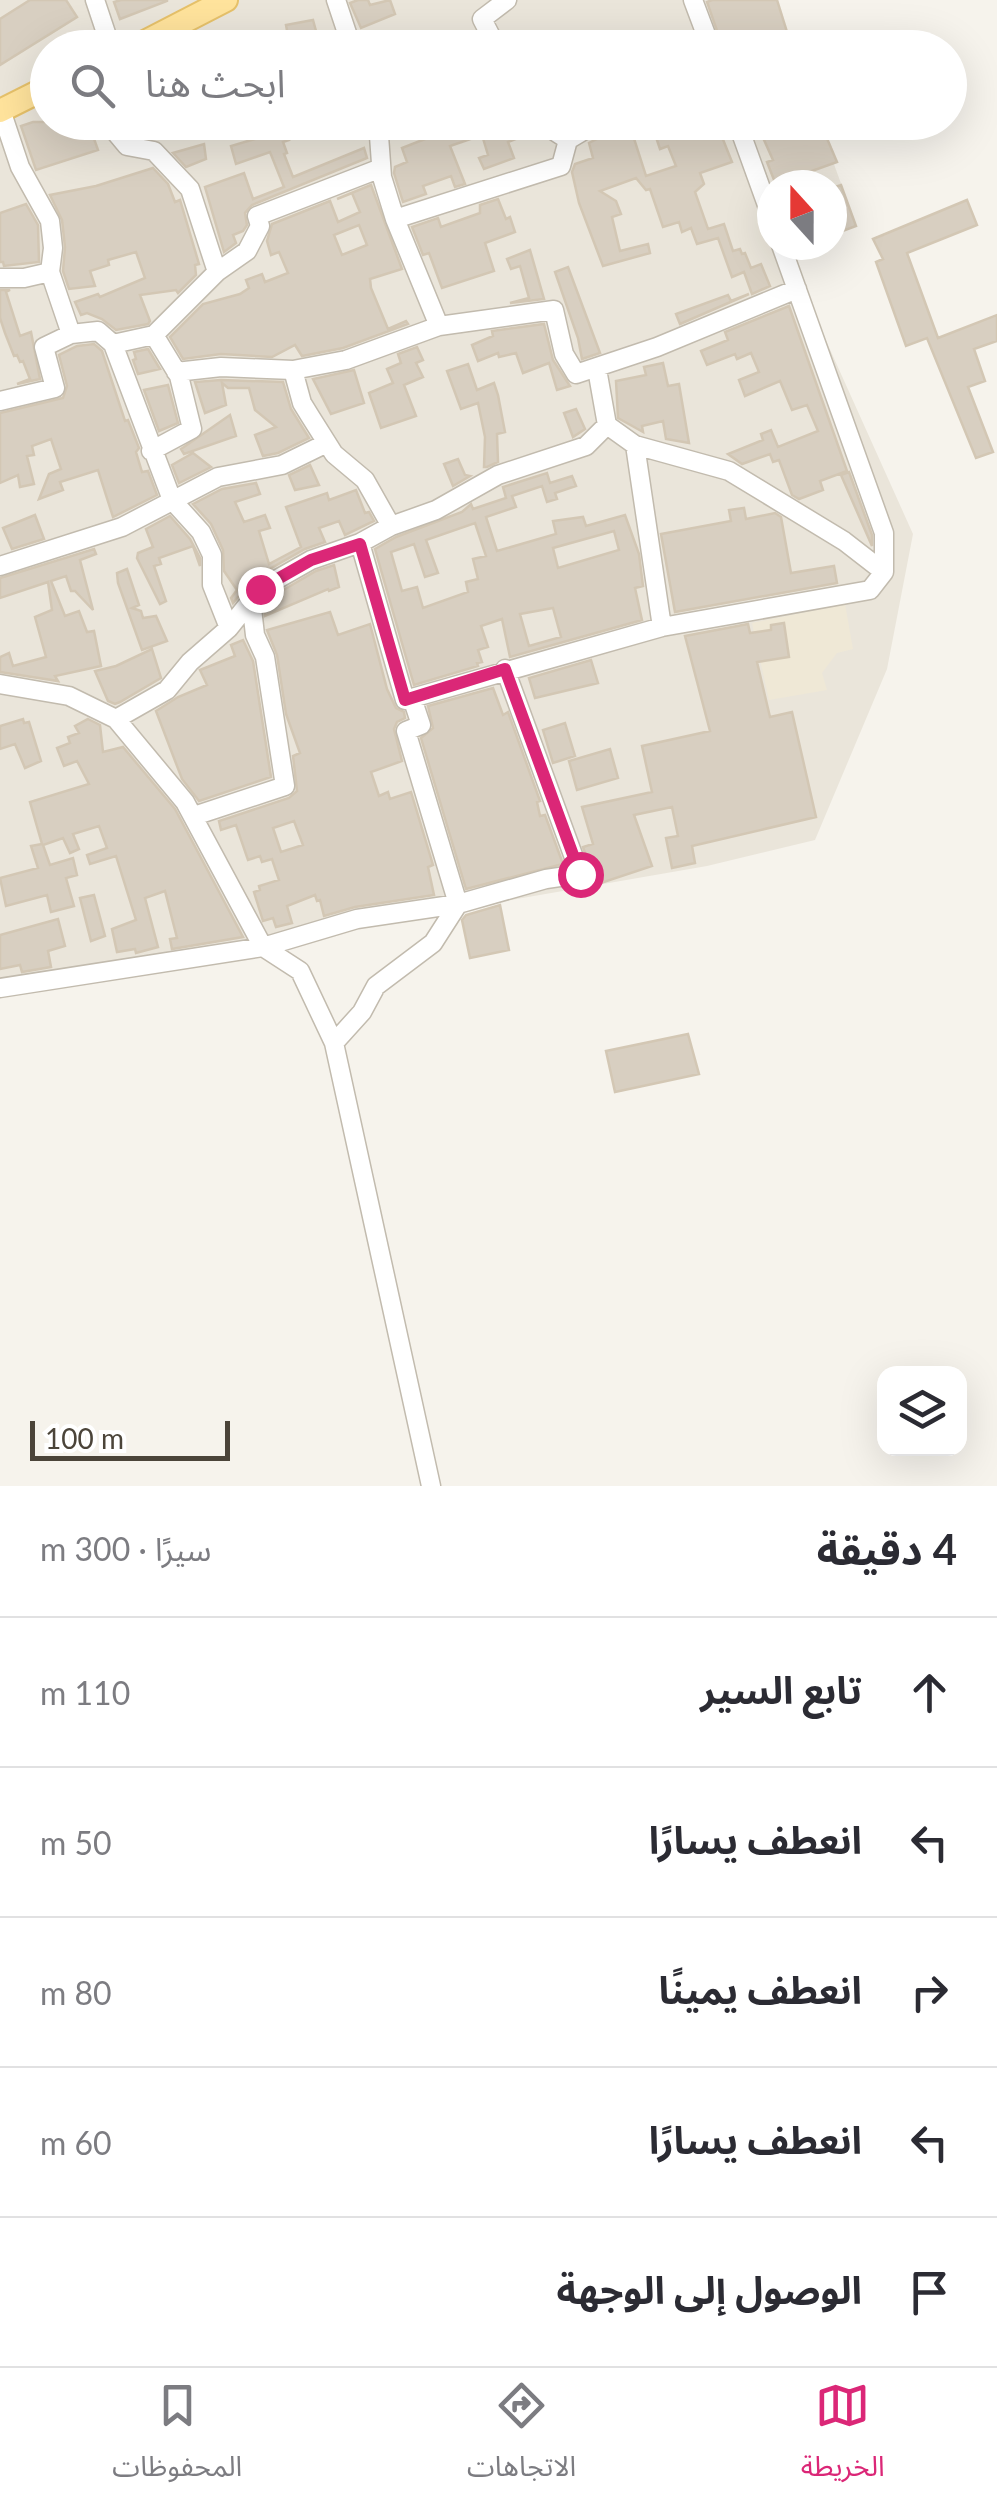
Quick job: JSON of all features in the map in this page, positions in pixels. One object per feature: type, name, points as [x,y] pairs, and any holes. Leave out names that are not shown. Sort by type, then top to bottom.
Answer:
[{"type":"main road","points":[[168,30],[226,0]]},
{"type":"main road","points":[[1,110],[30,96]]},
{"type":"street","points":[[95,0],[105,30]]},
{"type":"street","points":[[336,0],[346,30]]},
{"type":"street","points":[[488,30],[482,19],[507,0]]},
{"type":"street","points":[[694,0],[704,30]]},
{"type":"street","points":[[1,110],[20,167],[50,221],[50,272],[71,334]]},
{"type":"street","points":[[122,140],[127,146],[154,150],[190,189],[217,272]]},
{"type":"street","points":[[379,140],[381,168],[395,219],[440,326]]},
{"type":"street","points":[[395,219],[561,166],[568,140]]},
{"type":"street","points":[[744,140],[757,176]]},
{"type":"street","points":[[113,344],[154,334],[217,272],[247,251],[260,226],[256,216],[381,168]]},
{"type":"street","points":[[360,544],[405,700],[662,626],[870,590],[884,572],[884,533],[786,260]]},
{"type":"street","points":[[0,278],[50,272]]},
{"type":"street","points":[[176,372],[221,367],[294,370],[346,360],[440,326],[554,310],[564,354],[576,374],[797,289]]},
{"type":"street","points":[[0,401],[55,388],[44,347],[71,334],[98,331],[113,344],[172,500],[201,532],[212,555],[212,585],[229,628]]},
{"type":"street","points":[[152,451],[192,429],[176,372],[154,334]]},
{"type":"street","points":[[596,369],[607,425],[635,445],[729,470],[844,541],[884,572]]},
{"type":"street","points":[[294,370],[302,403],[334,454],[366,480],[390,526]]},
{"type":"street","points":[[116,719],[167,690],[190,662],[229,628],[260,589],[311,560],[360,544],[390,526],[436,510],[498,475],[586,446],[607,425]]},
{"type":"street","points":[[0,566],[122,528],[218,477],[282,464],[326,442]]},
{"type":"street","points":[[635,445],[662,626]]},
{"type":"street","points":[[194,816],[285,786],[251,600]]},
{"type":"street","points":[[0,988],[264,947],[358,919],[458,904],[546,879],[580,874],[505,669]]},
{"type":"street","points":[[0,684],[69,696],[116,719],[194,816],[264,947],[300,971],[334,1043],[431,1486]]},
{"type":"street","points":[[334,1043],[362,1012],[376,986],[433,943],[458,904],[406,731],[421,726],[412,698]]},
{"type":"shaded area","points":[[0,0],[776,0],[786,30],[30,30],[30,140],[825,140],[836,170],[757,170],[757,260],[790,260],[913,534],[887,669],[815,840],[707,866],[0,989]]},
{"type":"shaded area","points":[[845,604],[853,649],[837,653],[822,673],[827,690],[769,700],[752,623]]},
{"type":"building","points":[[30,0],[66,0],[77,17],[56,30],[30,30],[30,46],[0,65],[0,19]]},
{"type":"building","points":[[368,0],[370,5],[390,0],[395,14],[361,28],[350,3]]},
{"type":"building","points":[[777,0],[786,30],[717,30],[707,2]]},
{"type":"building","points":[[167,1],[120,19],[114,2]]},
{"type":"building","points":[[313,20],[316,30],[287,30],[286,25]]},
{"type":"building","points":[[30,123],[30,140],[94,140],[98,150],[36,170],[21,126]]},
{"type":"building","points":[[251,140],[289,140],[283,142],[287,153],[284,154],[293,177],[364,148],[367,158],[252,205],[245,213],[247,225],[233,235],[236,243],[224,252],[205,187],[244,173],[253,199],[284,187],[270,152],[236,164],[231,146]]},
{"type":"building","points":[[422,140],[467,140],[450,146],[465,184],[455,187],[451,176],[423,186],[426,194],[403,202],[394,173],[395,167],[407,162],[402,148]]},
{"type":"building","points":[[484,140],[513,140],[508,142],[514,158],[484,169],[479,158],[488,155]]},
{"type":"building","points":[[595,140],[634,140],[646,176],[676,166],[668,146],[660,149],[657,140],[723,140],[732,162],[700,173],[704,184],[695,192],[708,229],[724,224],[733,251],[740,249],[745,253],[751,268],[761,264],[770,286],[752,294],[744,272],[732,277],[718,238],[697,244],[691,228],[682,232],[679,222],[663,227],[650,189],[646,190],[636,178],[600,191],[616,201],[621,214],[612,217],[620,251],[648,244],[650,253],[603,266],[579,203],[572,172],[575,164],[593,158],[589,143]]},
{"type":"building","points":[[764,140],[828,140],[837,162],[815,170],[770,170],[767,162],[773,160]]},
{"type":"building","points":[[204,144],[206,159],[186,167],[173,153]]},
{"type":"building","points":[[153,168],[168,184],[175,202],[180,200],[199,264],[195,265],[196,275],[178,293],[176,290],[140,295],[148,324],[116,330],[102,319],[87,313],[81,315],[75,302],[98,294],[100,297],[145,278],[136,252],[108,260],[109,265],[90,271],[95,286],[69,289],[63,271],[62,220],[50,195]]},
{"type":"building","points":[[371,185],[402,269],[370,279],[371,288],[388,329],[406,321],[408,324],[343,348],[302,356],[295,345],[272,357],[221,354],[183,359],[170,337],[203,304],[240,294],[249,288],[246,280],[262,274],[265,282],[288,273],[279,252],[271,255],[267,241],[272,224],[330,201],[338,222],[360,212],[352,193],[337,199]],"holes":[[[359,225],[367,245],[342,255],[334,235]]]},
{"type":"building","points":[[498,199],[515,232],[485,243],[494,271],[442,288],[429,253],[423,255],[412,227],[438,218],[441,227],[480,213],[480,205]]},
{"type":"building","points":[[967,200],[977,225],[907,253],[938,338],[997,315],[997,341],[974,349],[985,381],[968,387],[993,452],[976,458],[927,338],[906,346],[876,262],[883,259],[873,239]]},
{"type":"building","points":[[847,201],[856,226],[847,229]]},
{"type":"building","points":[[26,204],[38,225],[39,262],[4,266],[0,262],[0,213]]},
{"type":"building","points":[[530,250],[544,299],[510,303],[529,298],[520,266],[511,269],[507,259]]},
{"type":"building","points":[[568,267],[600,353],[582,359],[555,272]]},
{"type":"building","points":[[0,290],[10,290],[6,292],[20,336],[31,332],[40,379],[17,384],[30,379],[23,361],[14,356],[5,333],[0,318]]},
{"type":"building","points":[[749,294],[680,324],[676,314],[728,295],[731,301]]},
{"type":"building","points":[[789,306],[847,471],[820,481],[823,490],[799,499],[792,495],[779,460],[773,462],[770,454],[742,464],[728,454],[763,440],[761,434],[771,430],[778,447],[818,431],[807,405],[792,410],[780,381],[745,396],[739,380],[759,372],[751,353],[737,359],[735,354],[707,365],[701,351],[728,340],[725,332]]},
{"type":"building","points":[[544,324],[553,360],[570,386],[557,390],[549,363],[523,373],[516,353],[499,357],[498,353],[478,361],[472,345],[493,336],[492,331]]},
{"type":"building","points":[[94,344],[102,351],[125,421],[128,420],[139,448],[136,452],[142,472],[148,471],[157,495],[113,517],[98,470],[60,482],[63,490],[39,499],[49,474],[61,469],[51,439],[32,446],[34,455],[27,456],[34,484],[20,487],[18,475],[0,483],[0,413],[63,398],[67,386],[59,355],[77,346]]},
{"type":"building","points":[[417,347],[423,360],[416,363],[423,377],[404,385],[416,416],[381,428],[369,393],[393,383],[387,369],[401,363],[398,354]]},
{"type":"building","points":[[148,349],[160,369],[138,374],[134,352]]},
{"type":"building","points":[[663,363],[668,386],[679,384],[689,443],[666,439],[663,421],[642,426],[643,432],[618,418],[616,381],[646,375],[644,367]]},
{"type":"building","points":[[468,364],[477,390],[494,383],[505,432],[497,434],[498,462],[487,467],[478,403],[461,409],[447,371]]},
{"type":"building","points":[[354,370],[364,403],[331,414],[313,379]]},
{"type":"building","points":[[195,382],[283,382],[291,409],[309,438],[263,456],[255,435],[276,427],[255,410],[249,388],[228,388],[222,383],[226,405],[205,413]]},
{"type":"building","points":[[168,385],[178,423],[159,431],[144,390]]},
{"type":"building","points":[[576,409],[585,429],[573,437],[564,413]]},
{"type":"building","points":[[230,415],[236,436],[184,454],[181,449]]},
{"type":"building","points":[[193,453],[211,467],[179,483],[172,465]]},
{"type":"building","points":[[458,459],[465,475],[470,476],[453,486],[444,464]]},
{"type":"building","points":[[310,465],[319,485],[295,490],[289,475]]},
{"type":"building","points":[[849,472],[872,535],[872,546],[841,475]]},
{"type":"building","points":[[547,473],[550,483],[572,476],[576,486],[555,493],[557,499],[547,502],[542,486],[512,496],[516,507],[486,517],[497,551],[556,534],[553,521],[583,517],[586,526],[625,515],[639,554],[643,586],[635,588],[642,620],[510,657],[502,619],[481,626],[488,647],[478,650],[482,662],[478,666],[414,685],[375,549],[462,512],[471,504],[473,509],[506,498],[503,487]],"holes":[[[475,523],[486,556],[473,559],[478,579],[466,582],[468,592],[423,608],[417,587],[402,591],[391,552],[414,544],[425,577],[438,573],[426,540]],[[614,531],[619,550],[558,568],[553,548]],[[553,608],[561,637],[529,646],[520,614]]]},
{"type":"building","points":[[256,483],[260,494],[235,502],[244,522],[265,515],[270,528],[259,531],[269,564],[301,547],[286,507],[327,493],[329,500],[356,490],[365,513],[369,512],[374,521],[345,535],[339,521],[319,528],[325,542],[254,578],[233,603],[231,598],[237,590],[224,571],[223,550],[211,524],[193,504],[222,489]]},
{"type":"building","points":[[744,508],[746,519],[775,513],[781,517],[791,573],[834,566],[837,583],[675,612],[661,534],[731,521],[729,510]]},
{"type":"building","points":[[35,515],[44,539],[12,549],[3,528]]},
{"type":"building","points":[[170,516],[190,539],[200,558],[200,566],[193,546],[159,558],[161,564],[154,566],[166,601],[160,604],[137,558],[138,553],[153,547],[146,529]]},
{"type":"building","points":[[94,549],[96,554],[80,560],[93,610],[71,591],[66,576],[51,581],[65,616],[79,611],[87,632],[94,631],[101,666],[55,676],[58,681],[0,672],[0,657],[9,653],[13,666],[46,657],[35,617],[52,610],[48,582],[0,598],[0,578]]},
{"type":"building","points":[[334,565],[339,587],[265,616],[264,604],[268,599]]},
{"type":"building","points":[[127,569],[139,605],[132,608],[141,611],[143,618],[156,616],[167,641],[142,650],[118,583],[117,573]]},
{"type":"building","points":[[330,612],[338,635],[370,624],[387,689],[405,718],[394,729],[402,761],[371,772],[379,796],[388,792],[390,799],[411,792],[433,865],[428,867],[434,895],[355,907],[324,916],[315,895],[287,906],[292,923],[276,927],[273,918],[263,921],[254,892],[260,890],[259,886],[279,880],[272,859],[262,862],[260,856],[248,860],[236,825],[221,830],[219,821],[289,798],[297,791],[293,756],[300,753],[286,714],[277,655],[267,630]],"holes":[[[294,821],[303,845],[281,852],[273,828]]]},
{"type":"building","points":[[784,623],[789,657],[757,662],[770,717],[792,712],[816,817],[692,846],[695,863],[672,868],[666,838],[678,836],[672,807],[634,815],[652,866],[601,883],[598,874],[592,875],[583,847],[593,844],[582,807],[652,792],[642,746],[710,731],[685,636],[748,624],[750,633],[771,630],[771,625]]},
{"type":"building","points":[[243,640],[253,661],[271,777],[199,801],[182,779],[156,711],[207,685],[200,670],[235,656],[231,645]]},
{"type":"building","points":[[152,649],[161,678],[120,702],[108,701],[95,671]]},
{"type":"building","points":[[591,660],[598,683],[535,698],[529,678]]},
{"type":"building","points":[[493,688],[503,715],[508,712],[540,801],[540,816],[545,815],[563,864],[466,889],[421,738],[433,728],[428,706]]},
{"type":"building","points":[[23,719],[24,723],[29,722],[41,761],[25,768],[15,744],[0,749],[0,726]]},
{"type":"building","points":[[88,719],[100,725],[103,752],[123,747],[175,809],[243,937],[172,949],[170,939],[177,938],[165,891],[145,898],[158,947],[136,953],[135,949],[117,952],[112,929],[136,920],[116,856],[90,864],[87,855],[107,848],[99,826],[73,834],[79,849],[70,853],[63,838],[43,845],[50,865],[73,858],[77,875],[66,878],[74,906],[51,912],[47,895],[6,906],[0,878],[38,868],[31,846],[42,844],[30,802],[89,784],[77,761],[64,766],[57,748],[70,743],[68,737],[79,733],[75,726]]},
{"type":"building","points":[[565,723],[575,756],[553,763],[543,730]]},
{"type":"building","points":[[610,749],[618,778],[577,790],[569,761]]},
{"type":"building","points":[[94,895],[105,936],[91,941],[80,898]]},
{"type":"building","points":[[500,905],[509,950],[470,958],[462,920],[466,915]]},
{"type":"building","points":[[58,919],[65,946],[48,951],[51,967],[22,972],[20,965],[0,969],[0,935]]},
{"type":"building","points":[[688,1034],[699,1074],[615,1092],[606,1051]]},
{"type":"route","points":[[260,589],[311,560],[360,544],[405,700],[505,669],[580,874]]}]
